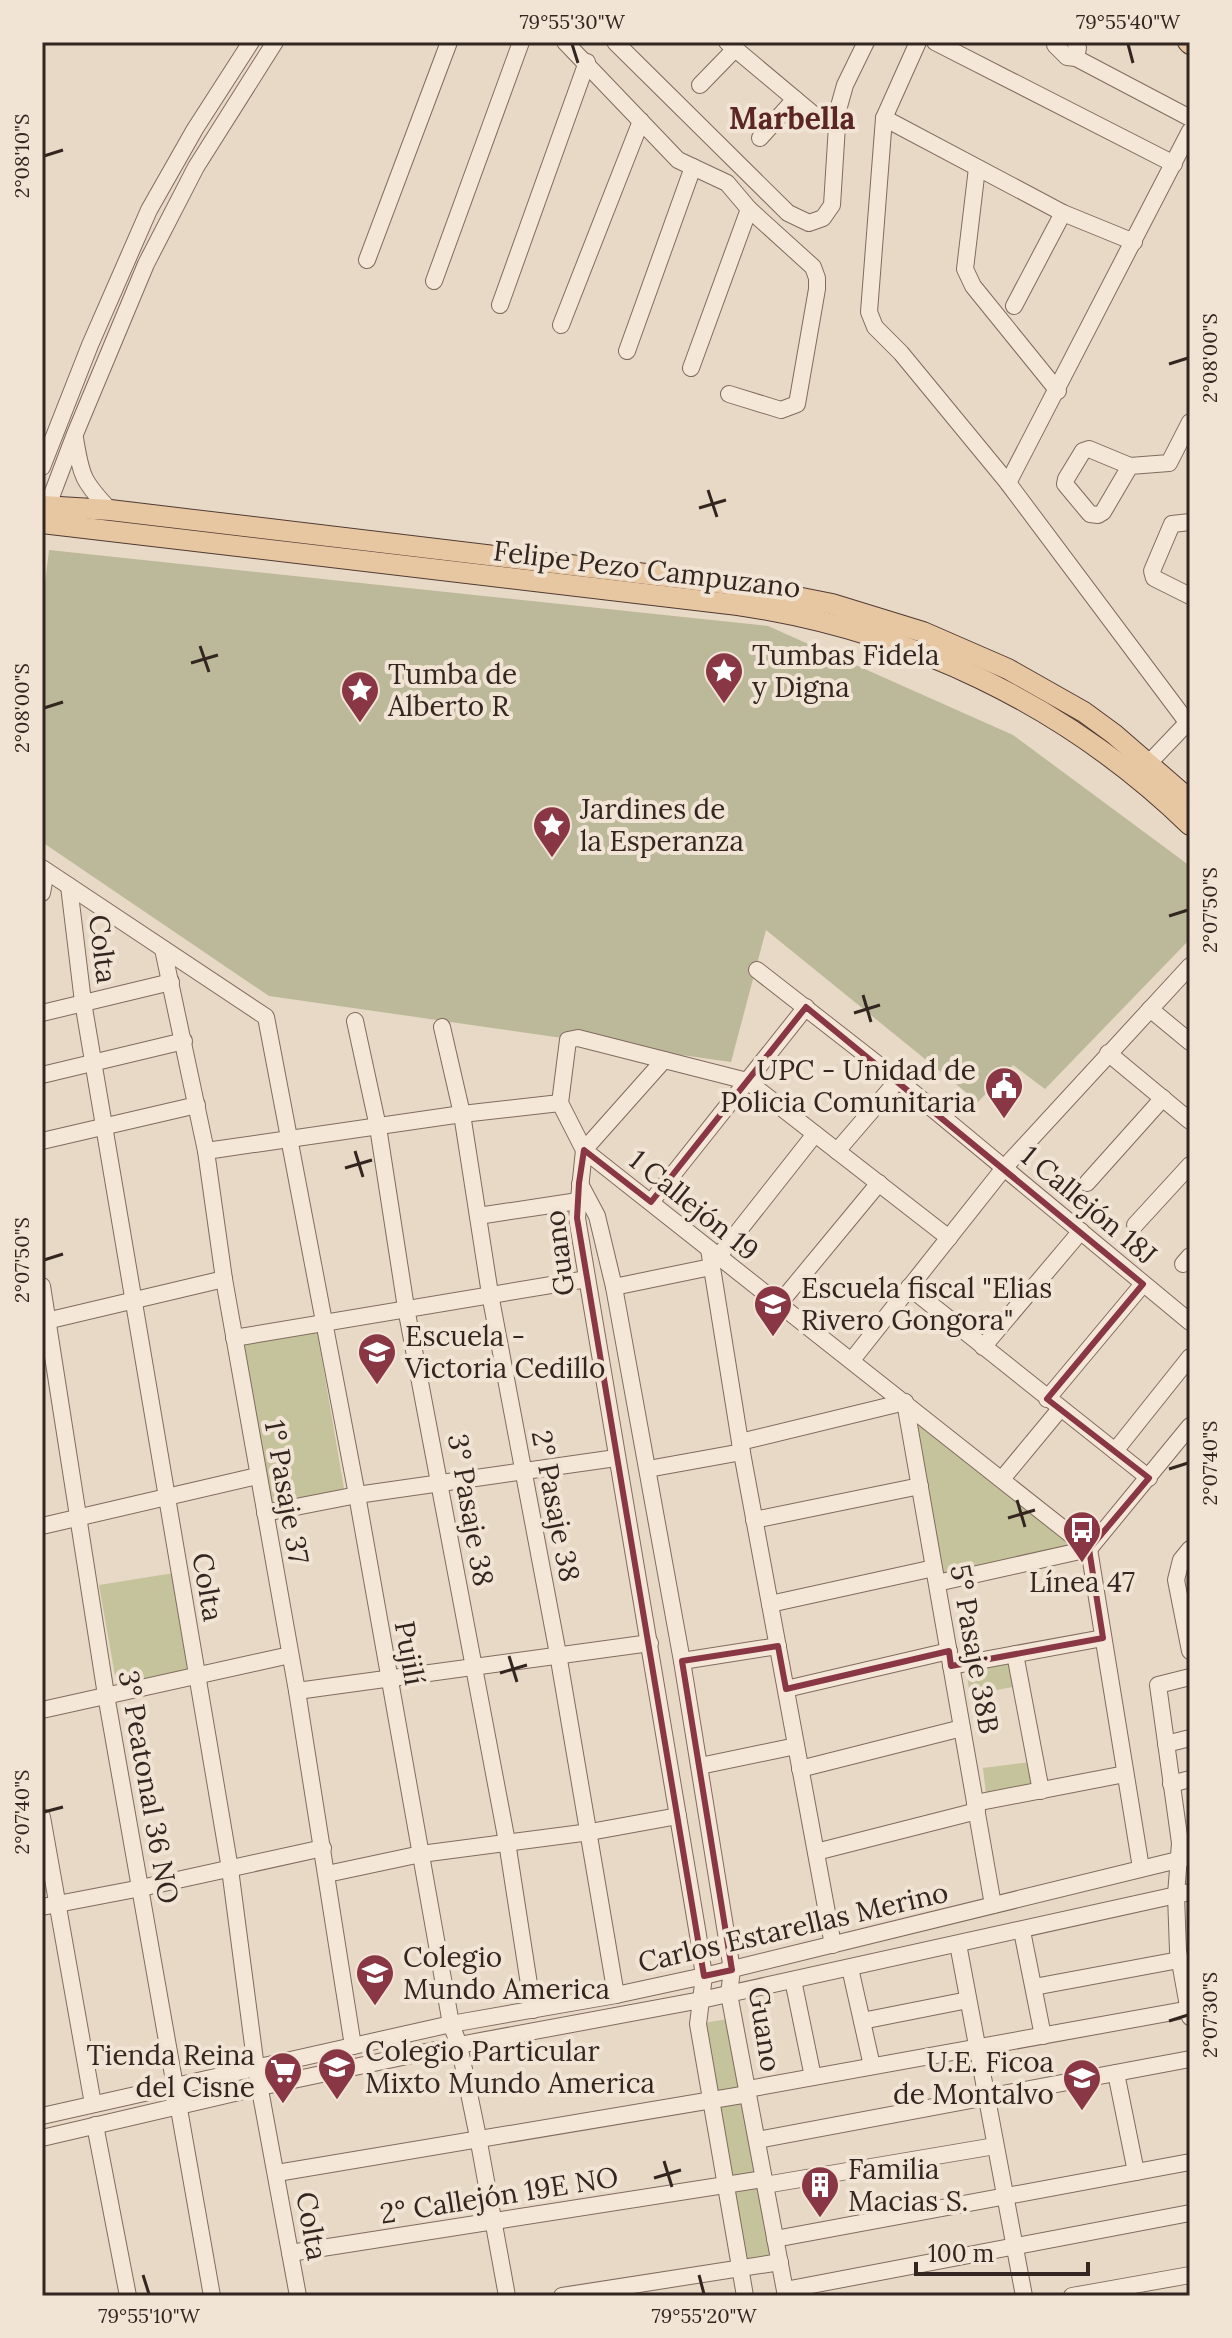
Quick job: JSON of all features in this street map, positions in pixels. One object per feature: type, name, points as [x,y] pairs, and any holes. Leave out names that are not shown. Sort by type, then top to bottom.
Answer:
[{"type":"main road","name":"Felipe Pezo Campuzano","points":[[44,513],[110,510],[730,584],[832,604],[923,632],[1008,669],[1084,712],[1190,800]]},
{"type":"main road","name":"Felipe Pezo Campuzano","points":[[44,513],[806,616],[881,637],[946,662],[1027,701],[1120,766],[1190,825]]},
{"type":"street","points":[[42,467],[90,345],[149,210],[195,129],[251,42]]},
{"type":"street","points":[[44,513],[146,264],[196,167],[275,42]]},
{"type":"street","points":[[367,260],[449,42]]},
{"type":"street","points":[[434,281],[521,42]]},
{"type":"street","points":[[565,42],[678,160],[727,183],[749,209],[813,267],[817,289],[797,404],[781,410],[729,394]]},
{"type":"street","points":[[615,42],[788,213],[809,223],[823,218],[832,205],[838,110],[845,85],[866,42]]},
{"type":"street","points":[[918,42],[884,118],[869,312],[875,327],[901,353],[1008,483],[1189,723],[1148,764]]},
{"type":"street","points":[[935,42],[1174,164]]},
{"type":"street","points":[[1055,42],[1067,57],[1076,50],[1190,118]]},
{"type":"street","points":[[700,85],[731,45],[820,120]]},
{"type":"street","points":[[500,305],[587,62]]},
{"type":"street","points":[[760,138],[795,99]]},
{"type":"street","points":[[884,118],[1063,213],[1134,242]]},
{"type":"street","points":[[561,325],[641,121]]},
{"type":"street","points":[[1008,483],[1190,131]]},
{"type":"street","points":[[627,351],[693,167]]},
{"type":"street","points":[[977,168],[965,269],[973,286],[1058,391]]},
{"type":"street","points":[[691,368],[749,209]]},
{"type":"street","points":[[1014,306],[1063,213]]},
{"type":"street","points":[[1130,466],[1169,463],[1190,422]]},
{"type":"street","points":[[75,434],[82,477],[110,510]]},
{"type":"street","points":[[1190,522],[1172,524],[1152,571],[1154,578],[1190,596]]},
{"type":"street","points":[[42,893],[44,870],[163,949]]},
{"type":"street","name":"Colta","points":[[69,886],[83,1002],[230,1869],[256,2068],[298,2296]]},
{"type":"street","name":"1° Pasaje 37","points":[[163,949],[206,1151],[224,1279],[297,1691],[353,2046]]},
{"type":"street","name":"Pujilí","points":[[163,949],[266,1017],[357,1495],[451,2024],[459,2045],[478,2137],[507,2296]]},
{"type":"street","points":[[852,1360],[1004,1168],[1190,966]]},
{"type":"street","name":"1 Callejón 18J","points":[[757,970],[898,1080],[1190,1322]]},
{"type":"street","points":[[42,1013],[171,982]]},
{"type":"street","points":[[651,1202],[806,1007]]},
{"type":"street","points":[[1150,1009],[1190,1042]]},
{"type":"street","name":"3° Pasaje 38","points":[[355,1021],[378,1127],[406,1308],[507,1842],[533,2010]]},
{"type":"street","name":"2° Pasaje 38","points":[[442,1027],[462,1114],[490,1294],[590,1832],[616,1995]]},
{"type":"street","points":[[206,1151],[560,1103],[568,1040],[574,1037],[747,1081],[949,1238]]},
{"type":"street","points":[[42,1075],[184,1041]]},
{"type":"street","points":[[1108,1053],[1190,1121]]},
{"type":"street","points":[[579,1183],[584,1150],[664,1060]]},
{"type":"street","points":[[837,1151],[898,1080]]},
{"type":"street","points":[[1087,1183],[1163,1098]]},
{"type":"street","name":"1 Callejón 19","points":[[560,1103],[584,1150],[651,1202],[713,1258],[852,1360],[1089,1549]]},
{"type":"street","points":[[42,1141],[197,1105]]},
{"type":"street","points":[[614,1287],[713,1258],[815,1134]]},
{"type":"street","points":[[1135,1225],[1190,1165]]},
{"type":"street","name":"Guano","points":[[579,1183],[577,1218],[704,1976],[698,2024],[745,2296]]},
{"type":"street","name":"Guano","points":[[579,1183],[597,1216],[614,1287],[648,1469],[732,1970],[729,1994],[786,2293]]},
{"type":"street","points":[[779,1304],[879,1183]]},
{"type":"street","points":[[478,1216],[578,1201]]},
{"type":"street","points":[[983,1347],[1081,1231]]},
{"type":"street","points":[[713,1258],[741,1447],[833,1945]]},
{"type":"street","points":[[45,1322],[224,1279]]},
{"type":"street","points":[[234,1338],[587,1279]]},
{"type":"street","points":[[1002,1479],[1053,1404],[1143,1284]]},
{"type":"street","name":"3° Peatonal 36 NO","points":[[42,1286],[45,1322],[106,1695],[212,2296]]},
{"type":"street","points":[[909,1287],[1149,1478]]},
{"type":"street","points":[[1115,1451],[1190,1357]]},
{"type":"street","points":[[648,1469],[905,1402]]},
{"type":"street","name":"5° Pasaje 38B","points":[[905,1402],[993,1905]]},
{"type":"street","points":[[770,1604],[1089,1549],[1190,1426]]},
{"type":"street","points":[[265,1513],[357,1495],[616,1458]]},
{"type":"street","points":[[42,1526],[257,1476]]},
{"type":"street","points":[[754,1520],[920,1486]]},
{"type":"street","points":[[1089,1549],[1141,1868]]},
{"type":"street","points":[[1190,1549],[1181,1560],[1176,1580],[1190,1651]]},
{"type":"street","points":[[786,1689],[950,1658],[1015,1654],[1103,1638]]},
{"type":"street","points":[[297,1691],[387,1676],[650,1643]]},
{"type":"street","points":[[682,1661],[778,1646]]},
{"type":"street","points":[[1015,1654],[1041,1791]]},
{"type":"street","points":[[42,1710],[290,1655]]},
{"type":"street","points":[[277,2173],[478,2137],[712,2101],[813,2077],[1189,2012],[1182,1953],[1184,1858],[1158,1685],[1190,1677]]},
{"type":"street","points":[[800,1769],[962,1728]]},
{"type":"street","points":[[1166,1744],[1190,1738]]},
{"type":"street","points":[[700,1766],[796,1746]]},
{"type":"street","points":[[816,1852],[976,1807],[1125,1774]]},
{"type":"street","points":[[1171,1784],[1190,1779]]},
{"type":"street","points":[[327,1874],[421,1854],[590,1832],[678,1816]]},
{"type":"street","points":[[42,1821],[49,1906],[93,2104]]},
{"type":"street","points":[[49,1906],[323,1848]]},
{"type":"street","name":"Carlos Estarellas Merino","points":[[42,2116],[451,2024],[616,1995],[732,1970],[1184,1858]]},
{"type":"street","name":"Carlos Estarellas Merino","points":[[42,2138],[260,2087],[459,2045],[701,2000],[1183,1893]]},
{"type":"street","points":[[1022,1931],[1043,2036]]},
{"type":"street","points":[[958,1944],[1024,2296]]},
{"type":"street","points":[[1034,1987],[1182,1953]]},
{"type":"street","points":[[850,1968],[872,2066]]},
{"type":"street","points":[[793,1980],[813,2077]]},
{"type":"street","points":[[862,2021],[968,2000]]},
{"type":"street","points":[[757,2140],[1190,2059]]},
{"type":"street","points":[[1116,2073],[1136,2172]]},
{"type":"street","points":[[95,2125],[128,2296]]},
{"type":"street","name":"2° Callejón 19E NO","points":[[290,2253],[995,2146]]},
{"type":"street","points":[[775,2239],[1190,2162]]},
{"type":"street","points":[[786,2293],[1190,2213]]},
{"type":"street","points":[[562,2296],[780,2262]]},
{"type":"street","points":[[1072,2296],[1190,2275]]},
{"type":"highlighted area","points":[[806,1007],[1143,1284],[1047,1399],[1149,1478],[1089,1549],[1103,1638],[951,1666],[949,1651],[786,1689],[778,1646],[682,1661],[732,1970],[704,1976],[577,1218],[579,1183],[584,1150],[651,1202]]},
{"type":"shaded area","points":[[49,550],[768,626],[1013,735],[1190,866],[1190,939],[1045,1089],[1013,1065],[978,1102],[766,930],[731,1062],[269,996],[42,842],[42,607]]},
{"type":"shaded area","points":[[317,1331],[345,1494],[265,1505],[238,1345]]},
{"type":"shaded area","points":[[911,1411],[1079,1548],[940,1578]]},
{"type":"shaded area","points":[[174,1573],[192,1673],[117,1687],[99,1585]]},
{"type":"shaded area","points":[[1013,1661],[1018,1686],[970,1695],[966,1669]]},
{"type":"shaded area","points":[[1030,1762],[1035,1787],[986,1794],[983,1768]]},
{"type":"shaded area","points":[[727,2019],[740,2091],[717,2095],[704,2023]]},
{"type":"shaded area","points":[[742,2103],[755,2176],[730,2180],[718,2108]]},
{"type":"shaded area","points":[[762,2188],[774,2255],[745,2261],[732,2190]]},
{"type":"place","name":"Tumbas Fidela y Digna","points":[[724,705]]},
{"type":"place","name":"Tumba de Alberto R","points":[[360,724]]},
{"type":"place","name":"Jardines de la Esperanza","points":[[552,859]]},
{"type":"place","name":"UPC - Unidad de Policia Comunitaria","points":[[1004,1120]]},
{"type":"place","name":"Escuela fiscal \"Elias Rivero Gongora\"","points":[[773,1338]]},
{"type":"place","name":"Escuela - Victoria Cedillo","points":[[377,1386]]},
{"type":"place","name":"Línea 47","points":[[1082,1564]]},
{"type":"place","name":"Colegio Mundo America","points":[[375,2007]]},
{"type":"place","name":"Colegio Particular Mixto Mundo America","points":[[337,2101]]},
{"type":"place","name":"Tienda Reina del Cisne","points":[[283,2105]]},
{"type":"place","name":"U.E. Ficoa de Montalvo","points":[[1082,2112]]},
{"type":"place","name":"Familia Macias S.","points":[[820,2219]]},
{"type":"district","name":"Marbella","points":[[792,119]]}]
